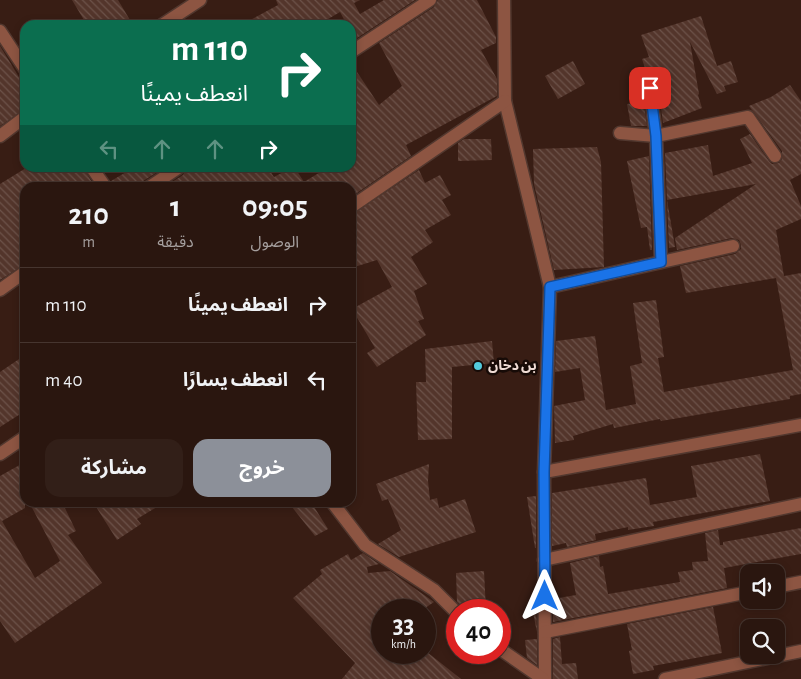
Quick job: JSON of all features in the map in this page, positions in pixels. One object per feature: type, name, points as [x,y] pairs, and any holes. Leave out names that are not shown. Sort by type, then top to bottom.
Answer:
[{"type":"street","points":[[170,20],[200,0]]},
{"type":"street","points":[[356,49],[430,0]]},
{"type":"street","points":[[504,0],[505,100],[550,287],[544,472],[544,679]]},
{"type":"street","points":[[0,31],[20,61]]},
{"type":"street","points":[[650,88],[656,136],[661,262]]},
{"type":"street","points":[[356,204],[505,100]]},
{"type":"street","points":[[620,133],[656,136],[748,117],[775,156]]},
{"type":"street","points":[[0,136],[20,121]]},
{"type":"street","points":[[157,182],[172,172]]},
{"type":"street","points":[[550,287],[733,246]]},
{"type":"street","points":[[2,284],[20,275]]},
{"type":"street","points":[[544,472],[801,425]]},
{"type":"street","points":[[0,454],[20,440]]},
{"type":"street","points":[[544,560],[801,504]]},
{"type":"street","points":[[336,507],[365,545],[434,590],[446,602]]},
{"type":"street","points":[[785,585],[801,582]]},
{"type":"street","points":[[545,632],[740,594]]},
{"type":"street","points":[[665,679],[801,650]]},
{"type":"street","points":[[511,656],[544,679]]},
{"type":"building","points":[[72,0],[118,0],[130,20],[84,20]]},
{"type":"building","points":[[276,0],[360,0],[354,3],[360,14],[384,0],[415,0],[356,39],[356,20],[344,20],[340,12],[326,20],[250,20],[278,5]]},
{"type":"building","points":[[438,0],[477,0],[496,37],[496,43],[481,50],[497,79],[497,96],[406,145],[411,156],[356,194],[356,182],[304,182],[320,172],[356,172],[356,70],[379,105],[402,86],[379,43],[434,7]]},
{"type":"building","points":[[701,16],[717,66],[731,61],[738,82],[724,86],[726,91],[717,94],[690,42],[698,95],[702,108],[663,123],[658,87],[654,81],[649,80],[645,82],[642,89],[647,126],[631,126],[627,104],[642,102],[638,79],[648,77],[642,59],[649,57],[641,35]]},
{"type":"building","points":[[0,46],[20,79],[20,112],[0,126]]},
{"type":"building","points":[[573,61],[585,84],[558,99],[545,76]]},
{"type":"building","points":[[790,85],[801,101],[801,174],[790,180],[801,206],[801,219],[776,230],[784,276],[801,273],[801,394],[790,396],[790,399],[661,421],[660,419],[614,428],[613,424],[573,436],[574,440],[555,443],[554,406],[585,400],[580,368],[555,372],[556,341],[595,336],[606,410],[636,404],[630,366],[642,363],[633,303],[656,300],[664,357],[658,358],[664,392],[793,370],[776,278],[686,293],[680,266],[735,254],[741,249],[739,240],[732,238],[677,250],[675,238],[756,184],[667,200],[675,247],[669,248],[665,153],[708,145],[713,176],[752,163],[740,139],[750,134],[772,164],[779,163],[782,159],[782,151],[749,106],[771,97]]},
{"type":"building","points":[[464,139],[491,139],[492,160],[458,161],[458,143]]},
{"type":"building","points":[[597,147],[601,162],[604,267],[554,270],[534,184],[533,149]]},
{"type":"building","points":[[649,156],[652,250],[650,250],[647,227],[641,228],[627,161]]},
{"type":"building","points":[[419,170],[425,183],[440,175],[451,195],[442,200],[451,215],[425,230],[433,242],[411,257],[427,284],[414,291],[424,319],[418,321],[426,335],[377,367],[367,353],[375,348],[356,316],[356,307],[392,287],[377,260],[356,266],[356,212]]},
{"type":"building","points":[[20,172],[86,172],[92,182],[20,182],[20,267],[0,280],[0,184]]},
{"type":"building","points":[[126,172],[158,172],[143,182],[111,181]]},
{"type":"building","points":[[184,172],[271,172],[274,177],[283,172],[298,172],[304,182],[172,182]]},
{"type":"building","points":[[492,341],[494,363],[452,367],[452,439],[418,440],[416,382],[426,382],[425,349]]},
{"type":"building","points":[[20,358],[20,414],[0,427],[0,372]]},
{"type":"building","points":[[760,454],[770,501],[653,522],[654,526],[628,530],[628,527],[595,534],[596,540],[567,547],[566,543],[552,546],[552,493],[646,478],[650,505],[697,497],[691,466]]},
{"type":"building","points":[[429,464],[430,500],[437,498],[439,508],[465,499],[476,532],[399,557],[378,544],[401,530],[388,499],[382,501],[376,484]]},
{"type":"building","points":[[20,465],[20,507],[25,508],[2,521],[35,578],[60,561],[32,507],[64,507],[76,531],[68,535],[102,583],[15,643],[0,621],[0,476]]},
{"type":"building","points":[[536,496],[536,548],[535,548],[527,497]]},
{"type":"building","points":[[96,507],[157,507],[137,519],[141,524],[117,540]]},
{"type":"building","points":[[292,507],[314,507],[328,529],[315,536]]},
{"type":"building","points":[[801,528],[801,554],[724,568],[727,588],[553,622],[553,599],[576,595],[570,563],[599,556],[600,567],[603,566],[608,594],[680,582],[678,572],[693,570],[692,562],[708,561],[705,533],[718,530],[720,545],[723,545],[723,542]]},
{"type":"building","points":[[363,553],[379,564],[367,567],[368,573],[390,571],[430,599],[371,599],[371,664],[436,664],[436,659],[461,679],[342,679],[355,663],[293,598],[322,574],[320,570],[348,554],[351,560]]},
{"type":"building","points":[[484,571],[485,599],[457,599],[456,573]]},
{"type":"building","points":[[536,602],[537,632],[531,603]]},
{"type":"building","points":[[713,607],[722,653],[653,666],[654,670],[633,674],[629,651],[632,650],[627,624]]},
{"type":"building","points":[[560,637],[562,664],[576,663],[578,679],[553,679],[553,639]]},
{"type":"building","points":[[537,639],[537,665],[527,658],[525,640]]},
{"type":"place","name":"بن دخان","points":[[478,366]]},
{"type":"route","points":[[545,596],[544,472],[550,287],[661,262],[656,136],[650,88]]}]
